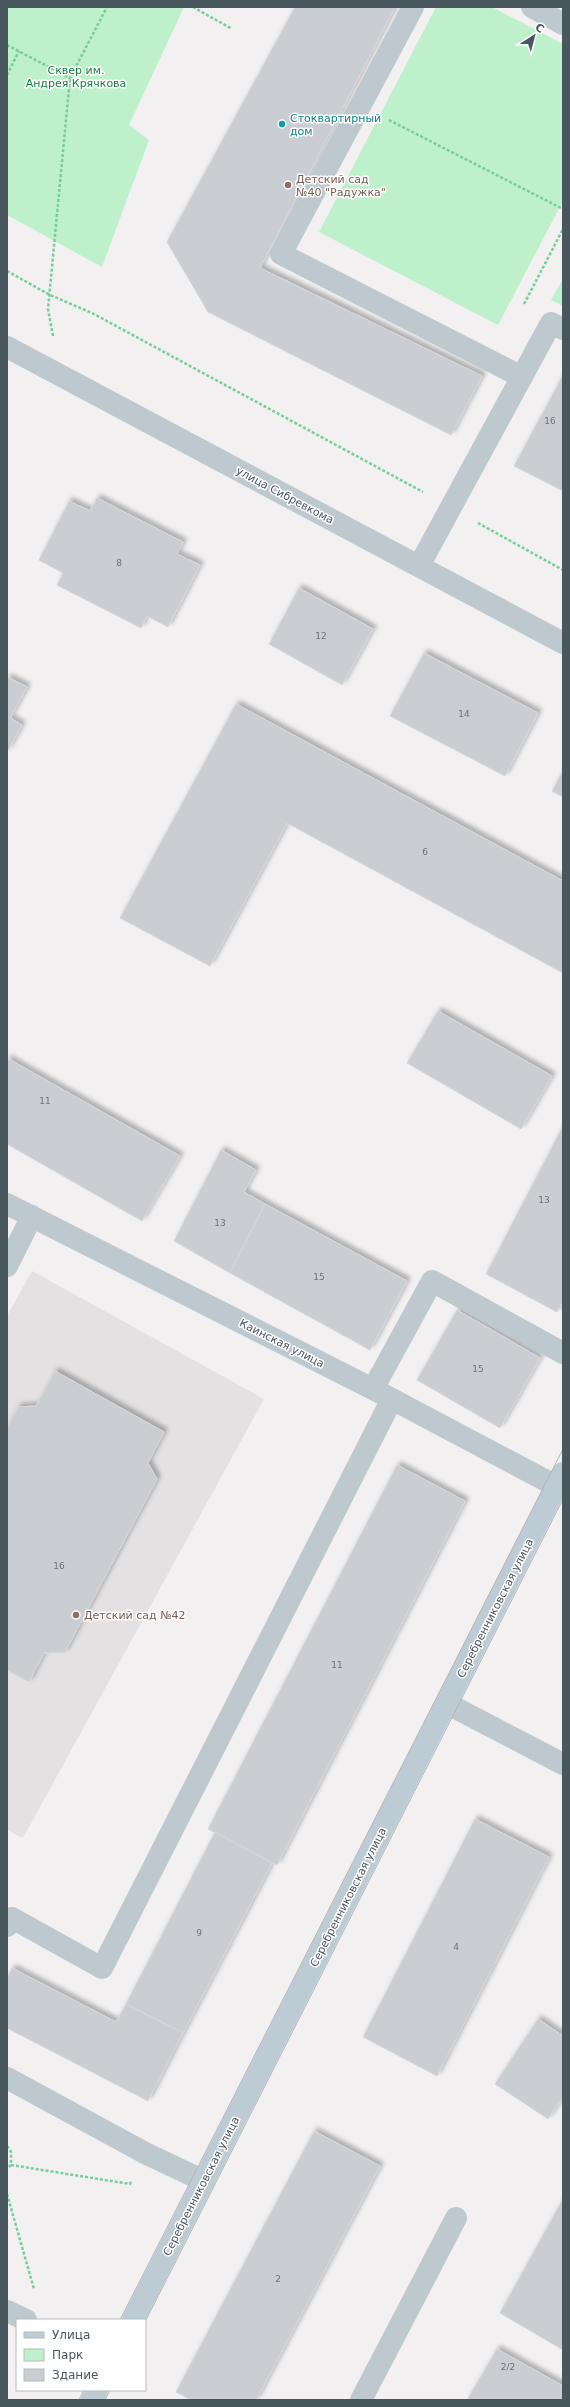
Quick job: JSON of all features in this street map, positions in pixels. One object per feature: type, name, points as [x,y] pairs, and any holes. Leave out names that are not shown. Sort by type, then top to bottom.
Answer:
[{"type":"street","points":[[413,7],[281,254],[522,377]]},
{"type":"street","points":[[532,7],[563,24]]},
{"type":"street","points":[[419,566],[449,507],[551,323],[563,329]]},
{"type":"street","name":"улица Сибревкома","points":[[7,347],[563,643]]},
{"type":"street","name":"Каинская улица","points":[[7,1204],[392,1399],[560,1480]]},
{"type":"street","points":[[7,1266],[32,1216]]},
{"type":"street","points":[[372,1389],[432,1281],[563,1352]]},
{"type":"street","points":[[7,1926],[12,1918],[102,1968],[392,1399]]},
{"type":"street","name":"Серебренниковская улица","points":[[134,2319],[560,1480]]},
{"type":"street","points":[[446,1703],[563,1764]]},
{"type":"street","points":[[7,2078],[145,2153],[204,2181]]},
{"type":"street","points":[[361,2400],[456,2218]]},
{"type":"street","points":[[7,2311],[24,2319]]},
{"type":"street","points":[[92,2400],[96,2391]]},
{"type":"path","points":[[60,375],[48,309],[70,78],[107,7]]},
{"type":"path","points":[[193,7],[232,29]]},
{"type":"path","points":[[7,45],[70,78]]},
{"type":"path","points":[[7,76],[19,51]]},
{"type":"path","points":[[361,105],[563,209]]},
{"type":"path","points":[[523,306],[563,229]]},
{"type":"path","points":[[7,271],[50,295],[92,313],[563,570]]},
{"type":"path","points":[[7,2146],[11,2152],[11,2165]]},
{"type":"path","points":[[7,2168],[11,2165],[130,2184],[145,2153]]},
{"type":"path","points":[[7,2194],[34,2290]]},
{"type":"shaded area","name":"Детский сад №42","points":[[32,1271],[264,1399],[23,1838],[7,1830],[7,1316]]},
{"type":"green space","name":"Сквер им. Андрея Крячкова","points":[[7,7],[184,7],[129,125],[149,140],[102,267],[7,215]]},
{"type":"green space","points":[[436,7],[492,7],[563,44],[563,201],[498,325],[319,232]]},
{"type":"green space","points":[[563,279],[563,306],[551,300]]},
{"type":"building","name":"Стоквартирный дом","points":[[295,7],[395,7],[260,268],[482,376],[451,435],[208,312],[167,242]]},
{"type":"building","points":[[563,377],[563,491],[514,466]]},
{"type":"building","points":[[97,498],[183,542],[177,554],[200,565],[168,627],[147,616],[141,628],[57,585],[63,573],[39,560],[69,501],[90,511]]},
{"type":"building","points":[[299,588],[373,629],[342,685],[269,644]]},
{"type":"building","points":[[424,653],[538,713],[505,776],[390,716]]},
{"type":"building","points":[[7,677],[27,687],[10,718],[22,725],[7,752]]},
{"type":"building","points":[[236,704],[563,881],[563,973],[287,823],[210,966],[120,918]]},
{"type":"building","points":[[563,771],[563,797],[552,791]]},
{"type":"building","points":[[438,1011],[552,1076],[521,1129],[407,1063]]},
{"type":"building","points":[[7,1058],[180,1156],[142,1221],[7,1144]]},
{"type":"building","points":[[563,1126],[563,1301],[557,1312],[486,1274]]},
{"type":"building","points":[[221,1150],[256,1170],[244,1192],[265,1204],[230,1273],[174,1241]]},
{"type":"building","points":[[265,1204],[407,1281],[370,1350],[230,1273]]},
{"type":"building","points":[[457,1310],[540,1358],[500,1428],[417,1380]]},
{"type":"building","points":[[55,1371],[164,1432],[148,1463],[157,1479],[65,1652],[44,1653],[29,1682],[7,1670],[7,1428],[18,1407],[36,1406]]},
{"type":"building","points":[[397,1465],[465,1501],[277,1865],[208,1829]]},
{"type":"building","points":[[475,1819],[549,1857],[437,2076],[363,2037]]},
{"type":"building","points":[[215,1832],[272,1863],[183,2033],[126,2004]]},
{"type":"building","points":[[12,1968],[116,2022],[126,2004],[183,2033],[148,2101],[7,2028],[7,1978]]},
{"type":"building","points":[[538,2019],[563,2036],[563,2097],[548,2119],[495,2084]]},
{"type":"building","points":[[314,2131],[380,2166],[256,2400],[191,2400],[176,2392]]},
{"type":"building","points":[[563,2199],[563,2350],[500,2313]]},
{"type":"building","points":[[497,2349],[563,2386],[563,2400],[467,2400]]},
{"type":"tram line","points":[[121,2319],[563,1449]]},
{"type":"tram line","points":[[146,2320],[563,1499]]},
{"type":"tram line","points":[[79,2400],[84,2391]]},
{"type":"tram line","points":[[105,2400],[110,2391]]},
{"type":"place","name":"Стоквартирный дом","points":[[282,124]]},
{"type":"place","name":"Детский сад №40 \"Радужка\"","points":[[288,185]]},
{"type":"place","name":"Детский сад №42","points":[[76,1615]]}]
